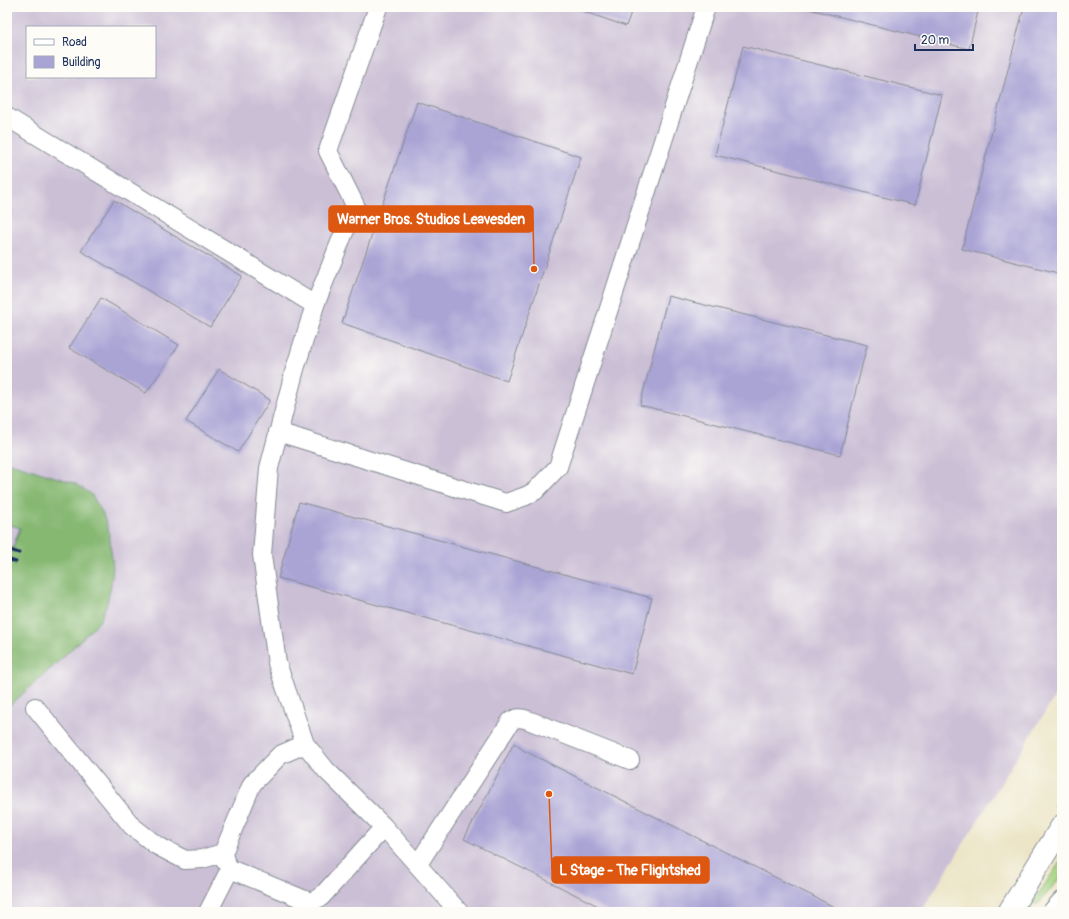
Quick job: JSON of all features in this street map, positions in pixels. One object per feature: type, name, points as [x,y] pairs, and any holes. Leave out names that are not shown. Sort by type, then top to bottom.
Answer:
[{"type":"highway","points":[[1009,912],[1062,826]]},
{"type":"highway","points":[[1054,912],[1062,903]]},
{"type":"lane","points":[[378,7],[328,151],[355,205],[315,305],[295,369],[278,432],[269,468],[262,555],[277,663],[305,744],[326,770],[384,827],[418,864],[459,912]]},
{"type":"lane","points":[[278,432],[506,503],[535,491],[558,467],[706,7]]},
{"type":"lane","points":[[7,117],[315,305]]},
{"type":"lane","points":[[35,707],[132,826],[156,845],[185,860],[202,859],[226,861],[310,902],[321,897],[384,827]]},
{"type":"lane","points":[[418,864],[514,719],[520,718],[528,720],[630,760]]},
{"type":"lane","points":[[208,912],[252,784],[280,755],[305,744]]},
{"type":"shaded area","points":[[7,7],[1062,7],[1062,685],[921,912],[7,912]]},
{"type":"green space","points":[[7,462],[74,483],[91,494],[102,512],[109,532],[113,568],[107,603],[99,622],[58,662],[7,708],[7,564],[20,528],[7,524]]},
{"type":"green space","points":[[1062,859],[1062,875],[1039,903],[1035,904],[1034,901]]},
{"type":"building","points":[[570,7],[633,7],[626,26]]},
{"type":"building","points":[[801,7],[979,7],[969,49]]},
{"type":"building","points":[[1024,7],[1062,7],[1062,274],[962,249]]},
{"type":"building","points":[[743,46],[942,95],[915,205],[715,155]]},
{"type":"building","points":[[417,102],[581,157],[507,381],[342,323]]},
{"type":"building","points":[[114,200],[242,276],[210,327],[81,251]]},
{"type":"building","points":[[668,296],[867,345],[840,455],[640,405]]},
{"type":"building","points":[[101,298],[179,345],[146,393],[69,348]]},
{"type":"building","points":[[219,369],[270,400],[238,452],[186,421]]},
{"type":"building","points":[[299,502],[652,598],[632,674],[278,578]]},
{"type":"building","points":[[514,743],[523,750],[844,912],[610,912],[464,839]]},
{"type":"railway","points":[[7,549],[19,553]]},
{"type":"railway","points":[[7,559],[16,562]]},
{"type":"place","name":"Warner Bros. Studios Leavesden","points":[[534,269]]},
{"type":"place","name":"L Stage - The Flightshed","points":[[549,794]]}]
